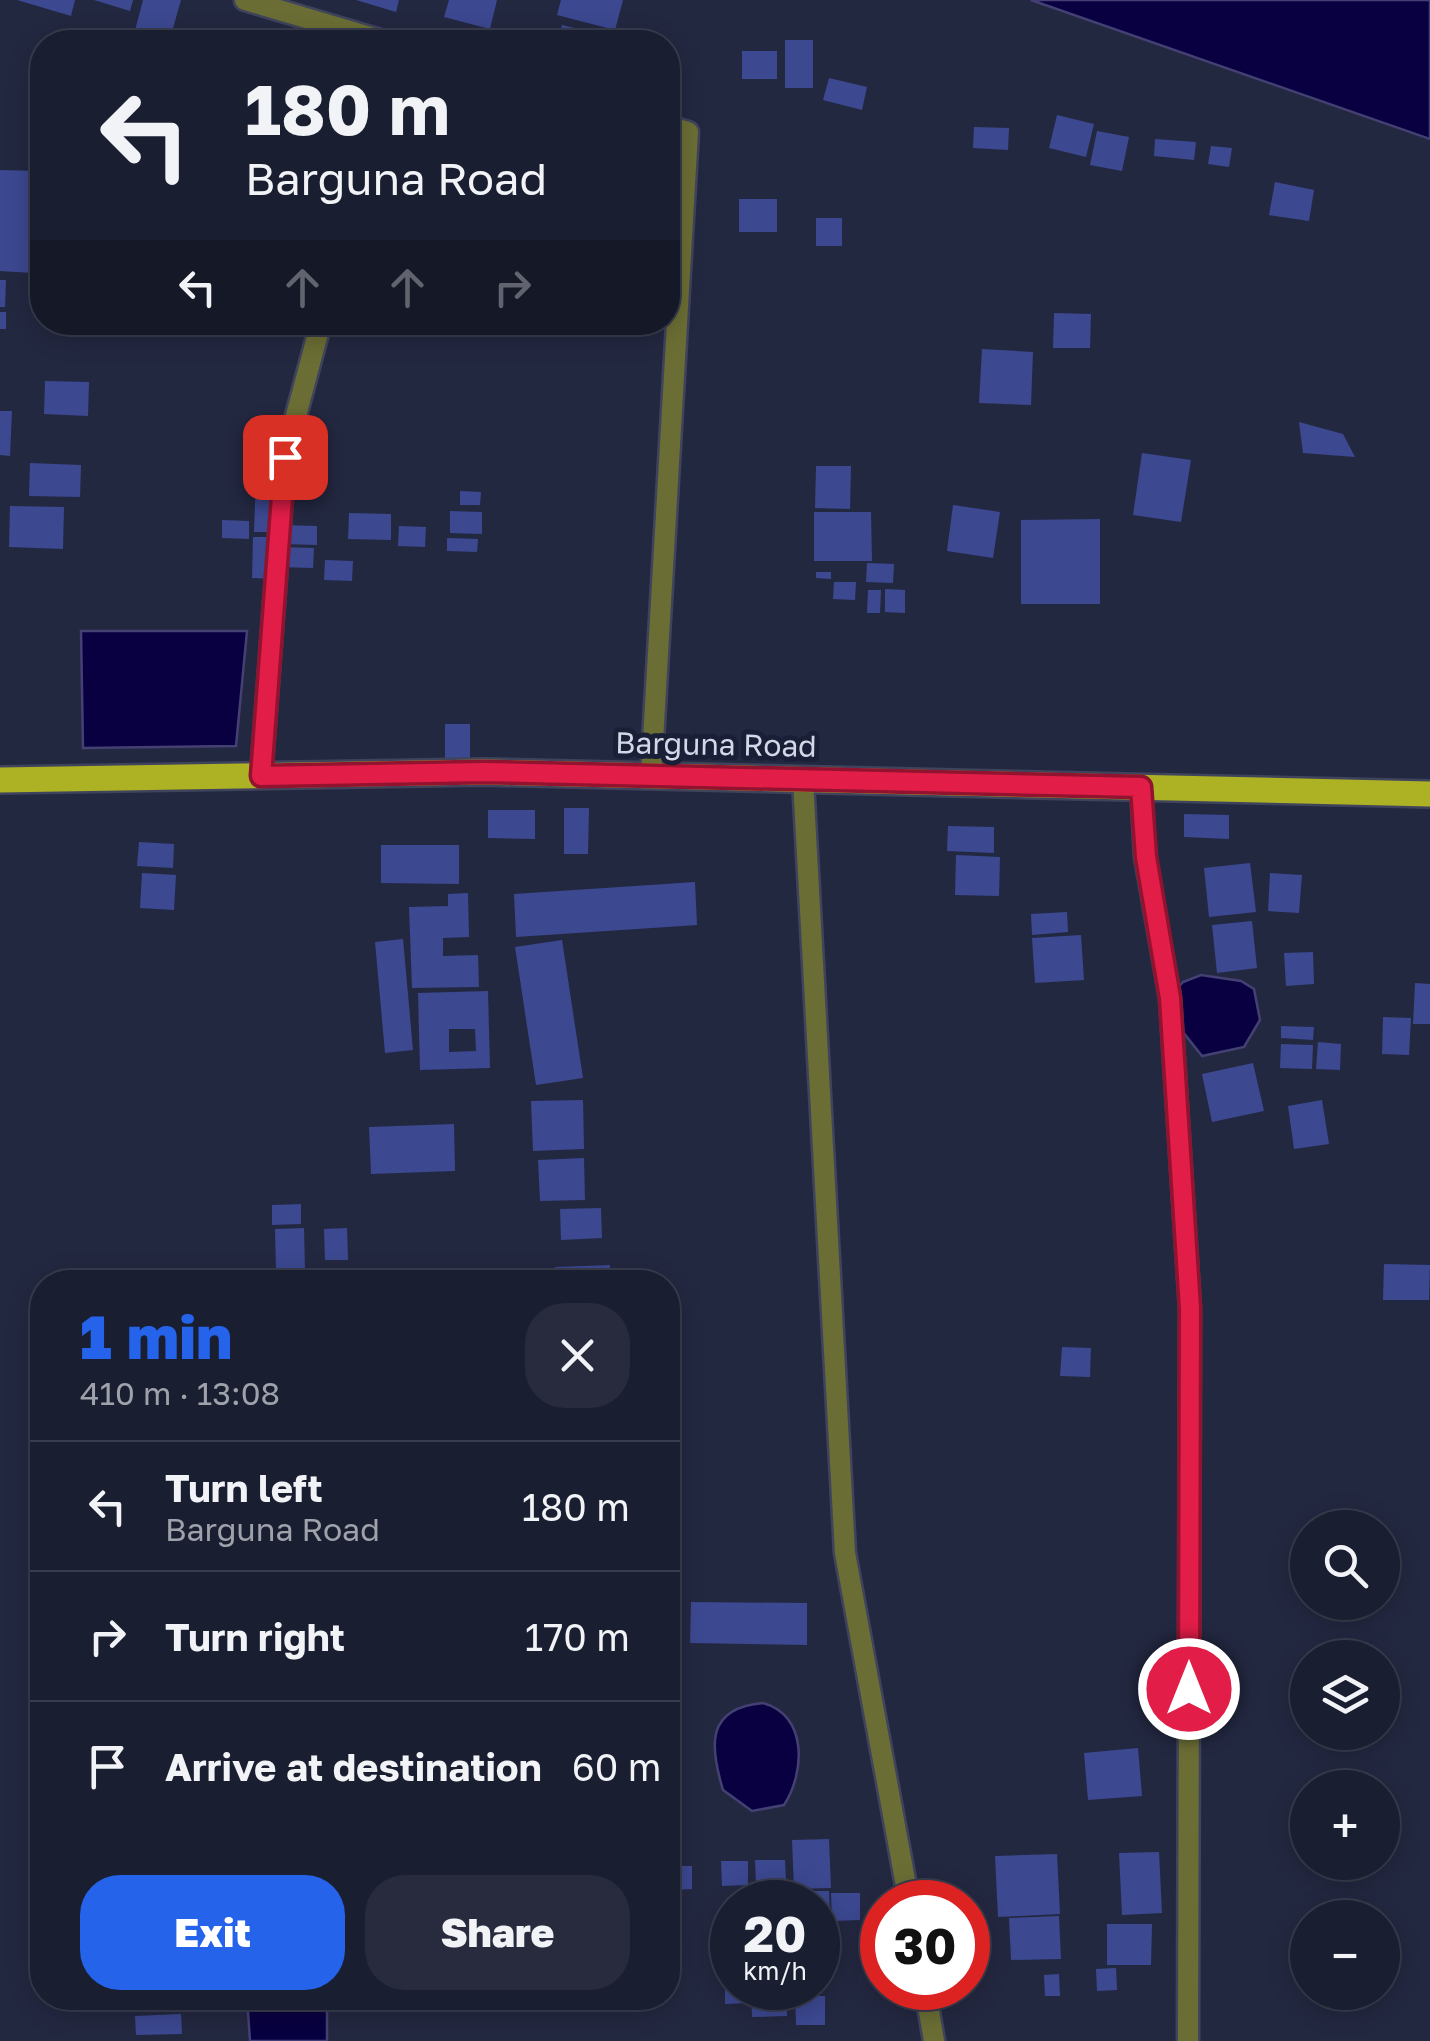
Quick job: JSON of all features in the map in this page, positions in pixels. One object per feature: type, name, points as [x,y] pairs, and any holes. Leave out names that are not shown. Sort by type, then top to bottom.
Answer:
[{"type":"main road","name":"Barguna Road","points":[[0,780],[484,772],[1430,794]]},
{"type":"street","points":[[245,0],[346,30]]},
{"type":"street","points":[[680,130],[688,132],[680,271]]},
{"type":"street","points":[[261,776],[285,457],[318,335]]},
{"type":"street","points":[[651,776],[676,335]]},
{"type":"street","points":[[804,780],[846,1553],[905,1880]]},
{"type":"street","points":[[1141,787],[1146,857],[1170,998],[1190,1308],[1188,2041]]},
{"type":"street","points":[[929,2010],[934,2041]]},
{"type":"shaded area","points":[[1031,0],[1430,0],[1430,139]]},
{"type":"shaded area","points":[[81,631],[247,631],[236,746],[83,748]]},
{"type":"shaded area","points":[[1201,975],[1241,981],[1254,989],[1260,1020],[1244,1047],[1202,1056],[1183,1032],[1175,991],[1183,982]]},
{"type":"shaded area","points":[[763,1703],[788,1720],[795,1732],[798,1762],[784,1805],[752,1811],[723,1790],[716,1759],[716,1732],[730,1713]]},
{"type":"shaded area","points":[[248,2010],[327,2010],[327,2041],[250,2041]]},
{"type":"building","points":[[17,0],[75,0],[71,16]]},
{"type":"building","points":[[94,0],[133,0],[130,11]]},
{"type":"building","points":[[143,0],[181,0],[172,30],[135,30]]},
{"type":"building","points":[[356,0],[399,0],[396,12]]},
{"type":"building","points":[[449,0],[497,0],[490,29],[444,17]]},
{"type":"building","points":[[561,0],[623,0],[615,30],[557,15]]},
{"type":"building","points":[[785,40],[813,40],[813,88],[785,88]]},
{"type":"building","points":[[742,51],[777,51],[777,79],[742,79]]},
{"type":"building","points":[[829,78],[867,87],[862,110],[823,100]]},
{"type":"building","points":[[1057,115],[1094,124],[1086,157],[1049,148]]},
{"type":"building","points":[[974,127],[1009,128],[1008,150],[973,148]]},
{"type":"building","points":[[1097,131],[1129,137],[1122,171],[1090,165]]},
{"type":"building","points":[[1155,139],[1196,142],[1194,160],[1154,156]]},
{"type":"building","points":[[1211,146],[1232,148],[1229,167],[1208,164]]},
{"type":"building","points":[[0,170],[30,171],[30,273],[0,271]]},
{"type":"building","points":[[1275,182],[1314,190],[1309,221],[1269,215]]},
{"type":"building","points":[[739,199],[777,199],[777,232],[739,232]]},
{"type":"building","points":[[816,218],[842,218],[842,246],[816,246]]},
{"type":"building","points":[[0,280],[6,280],[5,307],[0,307]]},
{"type":"building","points":[[0,312],[6,312],[6,329],[0,329]]},
{"type":"building","points":[[1054,313],[1091,314],[1090,348],[1053,348]]},
{"type":"building","points":[[982,349],[1033,352],[1031,405],[979,403]]},
{"type":"building","points":[[45,381],[89,382],[88,416],[44,414]]},
{"type":"building","points":[[0,411],[12,411],[10,456],[0,455]]},
{"type":"building","points":[[1299,422],[1343,434],[1355,457],[1303,453]]},
{"type":"building","points":[[1142,453],[1191,460],[1181,522],[1133,515]]},
{"type":"building","points":[[30,463],[81,465],[80,497],[29,496]]},
{"type":"building","points":[[288,465],[308,466],[308,476],[287,475]]},
{"type":"building","points":[[816,466],[851,466],[850,509],[815,508]]},
{"type":"building","points":[[256,479],[278,479],[276,532],[254,532]]},
{"type":"building","points":[[287,481],[306,481],[306,495],[287,494]]},
{"type":"building","points":[[460,491],[481,492],[480,505],[460,505]]},
{"type":"building","points":[[953,505],[1000,512],[993,558],[947,551]]},
{"type":"building","points":[[10,506],[64,507],[63,549],[9,547]]},
{"type":"building","points":[[450,511],[482,512],[482,534],[450,533]]},
{"type":"building","points":[[814,512],[871,512],[872,561],[814,561]]},
{"type":"building","points":[[349,513],[391,514],[391,540],[348,539]]},
{"type":"building","points":[[1100,519],[1100,604],[1021,604],[1021,520]]},
{"type":"building","points":[[222,520],[249,521],[249,539],[222,538]]},
{"type":"building","points":[[283,525],[317,526],[317,545],[282,544]]},
{"type":"building","points":[[399,526],[426,527],[425,547],[398,546]]},
{"type":"building","points":[[253,537],[272,537],[271,579],[252,578]]},
{"type":"building","points":[[447,538],[478,539],[477,552],[447,551]]},
{"type":"building","points":[[280,547],[314,548],[313,568],[280,567]]},
{"type":"building","points":[[325,560],[353,561],[352,581],[324,580]]},
{"type":"building","points":[[867,563],[894,564],[893,583],[866,582]]},
{"type":"building","points":[[816,572],[831,572],[831,579],[816,578]]},
{"type":"building","points":[[834,582],[856,582],[855,600],[833,599]]},
{"type":"building","points":[[885,589],[905,590],[905,613],[885,612]]},
{"type":"building","points":[[868,590],[881,590],[880,613],[867,613]]},
{"type":"building","points":[[445,724],[470,724],[470,768],[445,768]]},
{"type":"building","points":[[564,808],[589,808],[588,854],[564,854]]},
{"type":"building","points":[[488,810],[535,810],[535,839],[488,838]]},
{"type":"building","points":[[1184,814],[1229,815],[1229,839],[1184,837]]},
{"type":"building","points":[[948,826],[994,827],[994,853],[947,851]]},
{"type":"building","points":[[139,842],[174,844],[173,868],[137,866]]},
{"type":"building","points":[[381,845],[459,845],[459,884],[381,883]]},
{"type":"building","points":[[956,855],[1000,857],[999,896],[955,895]]},
{"type":"building","points":[[1250,863],[1256,912],[1209,917],[1204,868]]},
{"type":"building","points":[[142,873],[176,875],[174,910],[140,908]]},
{"type":"building","points":[[1270,873],[1302,875],[1299,913],[1268,911]]},
{"type":"building","points":[[695,882],[697,925],[516,937],[514,894]]},
{"type":"building","points":[[468,893],[469,937],[443,938],[443,956],[478,955],[479,987],[412,988],[409,907],[448,906],[448,894]]},
{"type":"building","points":[[1067,912],[1068,932],[1032,935],[1031,914]]},
{"type":"building","points":[[1252,921],[1257,968],[1217,973],[1212,925]]},
{"type":"building","points":[[1081,935],[1084,980],[1035,983],[1032,938]]},
{"type":"building","points":[[403,939],[413,1050],[385,1053],[375,942]]},
{"type":"building","points":[[562,940],[583,1078],[536,1085],[515,947]]},
{"type":"building","points":[[1313,952],[1314,984],[1286,986],[1284,953]]},
{"type":"building","points":[[1415,983],[1430,984],[1430,1024],[1413,1024]]},
{"type":"building","points":[[488,991],[490,1068],[420,1070],[418,993]],"holes":[[[449,1029],[475,1029],[476,1051],[449,1052]]]},
{"type":"building","points":[[1383,1017],[1411,1018],[1409,1055],[1382,1054]]},
{"type":"building","points":[[1281,1026],[1314,1027],[1313,1040],[1281,1038]]},
{"type":"building","points":[[1318,1042],[1341,1044],[1340,1070],[1316,1069]]},
{"type":"building","points":[[1281,1044],[1313,1045],[1312,1069],[1280,1068]]},
{"type":"building","points":[[1253,1063],[1264,1111],[1212,1122],[1202,1074]]},
{"type":"building","points":[[583,1100],[584,1149],[533,1151],[531,1101]]},
{"type":"building","points":[[1322,1100],[1329,1144],[1294,1149],[1288,1106]]},
{"type":"building","points":[[454,1124],[455,1171],[371,1174],[369,1127]]},
{"type":"building","points":[[584,1158],[585,1200],[540,1201],[538,1160]]},
{"type":"building","points":[[301,1204],[301,1224],[272,1225],[272,1205]]},
{"type":"building","points":[[601,1208],[602,1238],[561,1240],[560,1209]]},
{"type":"building","points":[[304,1228],[305,1270],[276,1270],[275,1229]]},
{"type":"building","points":[[347,1228],[348,1260],[325,1260],[324,1229]]},
{"type":"building","points":[[1384,1264],[1430,1265],[1429,1300],[1383,1300]]},
{"type":"building","points":[[610,1265],[610,1270],[555,1270]]},
{"type":"building","points":[[1062,1347],[1091,1348],[1090,1377],[1060,1376]]},
{"type":"building","points":[[691,1602],[807,1603],[807,1645],[690,1643]]},
{"type":"building","points":[[1138,1748],[1142,1796],[1088,1800],[1084,1753]]},
{"type":"building","points":[[829,1839],[831,1880],[794,1880],[792,1840]]},
{"type":"building","points":[[1159,1852],[1162,1913],[1122,1915],[1119,1853]]},
{"type":"building","points":[[1057,1854],[1060,1914],[998,1917],[995,1856]]},
{"type":"building","points":[[755,1860],[785,1860],[786,1880],[756,1880]]},
{"type":"building","points":[[721,1861],[748,1861],[748,1880],[722,1880]]},
{"type":"building","points":[[680,1866],[692,1866],[692,1889],[680,1890]]},
{"type":"building","points":[[840,1893],[860,1893],[860,1920],[840,1921]]},
{"type":"building","points":[[1059,1916],[1061,1959],[1011,1960],[1009,1918]]},
{"type":"building","points":[[1107,1924],[1152,1924],[1151,1965],[1107,1965]]},
{"type":"building","points":[[1116,1968],[1117,1990],[1097,1991],[1096,1969]]},
{"type":"building","points":[[1059,1974],[1060,1996],[1045,1996],[1044,1975]]},
{"type":"building","points":[[752,2010],[787,2010],[787,2016],[752,2017]]},
{"type":"building","points":[[795,2010],[825,2010],[825,2025],[796,2025]]},
{"type":"building","points":[[181,2014],[182,2034],[136,2035],[135,2016]]},
{"type":"route","points":[[285,457],[261,776],[484,772],[1141,787],[1146,857],[1170,998],[1190,1308],[1189,1689]]}]
